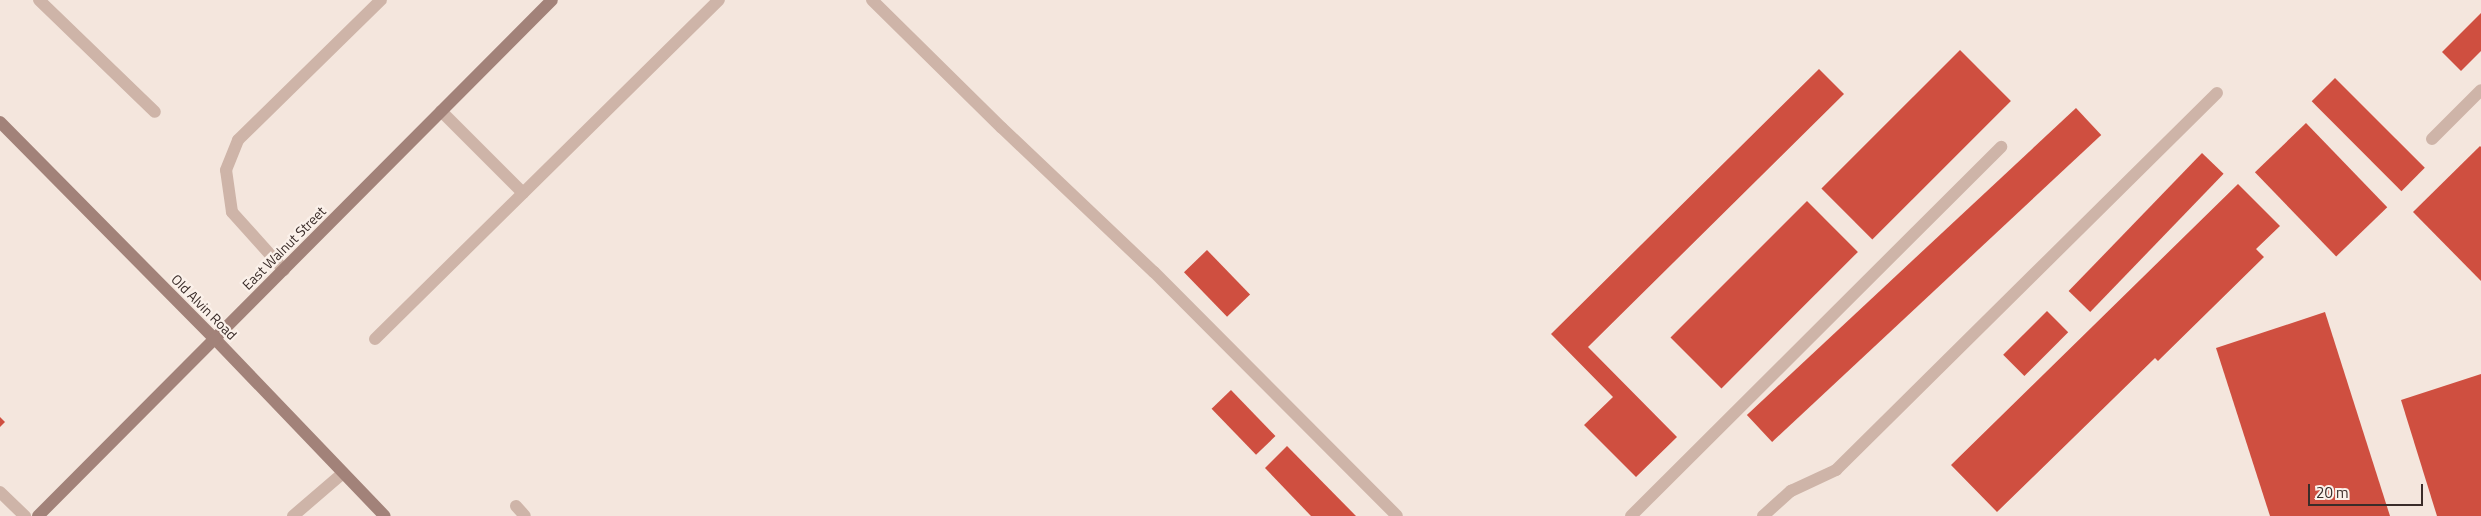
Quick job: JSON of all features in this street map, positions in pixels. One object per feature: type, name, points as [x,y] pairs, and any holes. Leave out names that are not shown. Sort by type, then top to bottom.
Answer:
[{"type":"street","points":[[39,0],[155,112]]},
{"type":"street","points":[[284,270],[232,212],[226,170],[238,140],[381,0]]},
{"type":"street","name":"East Walnut Street","points":[[38,516],[552,0]]},
{"type":"street","points":[[375,339],[720,0]]},
{"type":"street","points":[[872,0],[1002,128],[1154,272],[1397,516]]},
{"type":"street","points":[[2432,139],[2481,90]]},
{"type":"street","points":[[1763,516],[1791,491],[1836,470],[2217,93]]},
{"type":"street","points":[[441,111],[523,193]]},
{"type":"street","name":"Old Alvin Road","points":[[0,122],[385,516]]},
{"type":"street","points":[[1631,516],[2001,147]]},
{"type":"street","points":[[293,516],[343,473]]},
{"type":"street","points":[[0,492],[25,516]]},
{"type":"building","points":[[2481,13],[2481,51],[2461,71],[2442,52]]},
{"type":"building","points":[[1960,50],[2011,101],[1872,240],[1821,189]]},
{"type":"building","points":[[1819,69],[1844,94],[1588,347],[1677,437],[1636,477],[1584,425],[1613,397],[1551,334]]},
{"type":"building","points":[[2335,78],[2425,168],[2401,191],[2312,101]]},
{"type":"building","points":[[2076,108],[2101,135],[1772,442],[1747,415]]},
{"type":"building","points":[[2306,123],[2387,207],[2336,256],[2255,172]]},
{"type":"building","points":[[2481,147],[2481,281],[2413,212]]},
{"type":"building","points":[[2202,153],[2224,174],[2090,312],[2069,291]]},
{"type":"building","points":[[2238,184],[2280,226],[2256,249],[2264,257],[2158,361],[2155,358],[1997,512],[1951,465]]},
{"type":"building","points":[[1807,201],[1858,252],[1721,388],[1671,337]]},
{"type":"building","points":[[1207,250],[1250,295],[1227,317],[1184,272]]},
{"type":"building","points":[[2047,311],[2068,332],[2024,376],[2003,355]]},
{"type":"building","points":[[2325,312],[2390,516],[2270,516],[2216,348]]},
{"type":"building","points":[[2481,374],[2481,516],[2437,516],[2401,400]]},
{"type":"building","points":[[1231,390],[1275,436],[1256,455],[1212,409]]},
{"type":"building","points":[[0,417],[5,422],[0,427]]},
{"type":"building","points":[[1287,446],[1356,516],[1311,516],[1265,468]]}]
